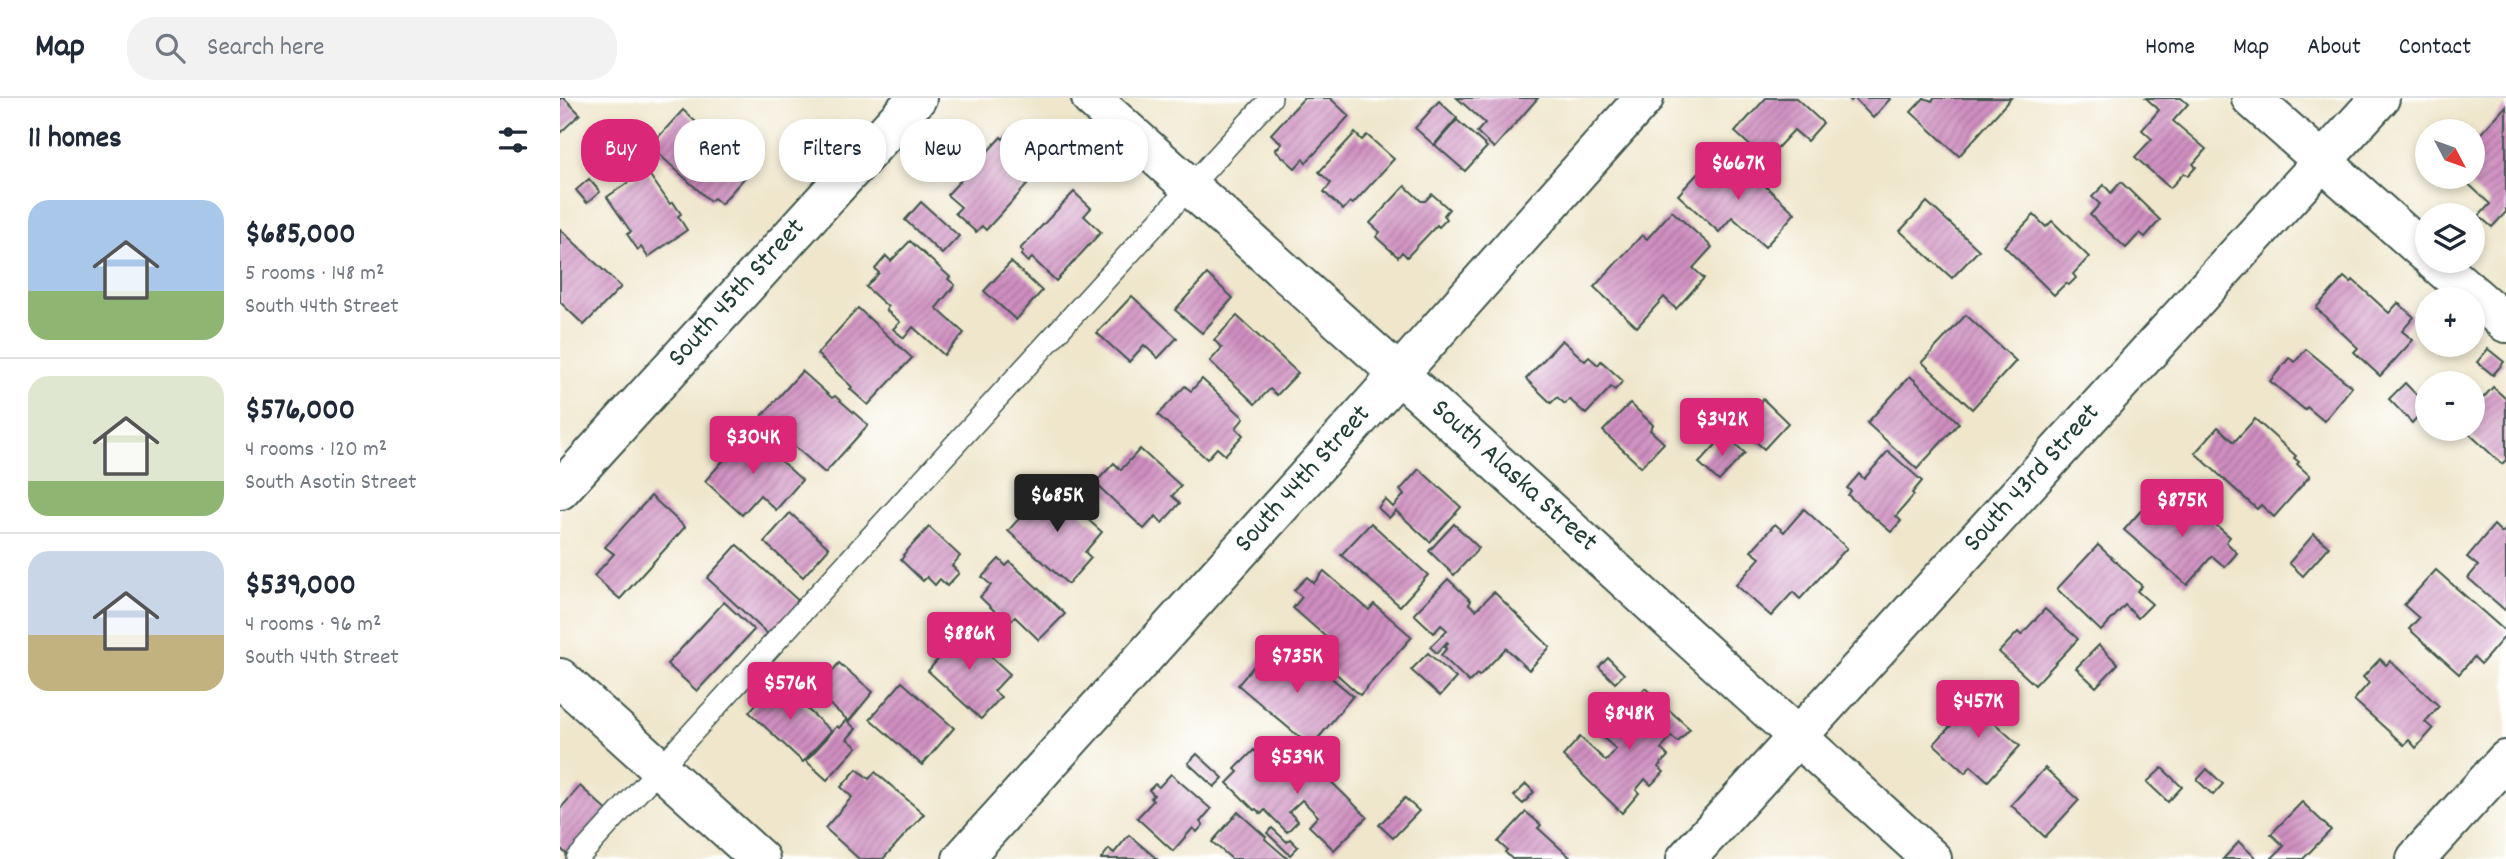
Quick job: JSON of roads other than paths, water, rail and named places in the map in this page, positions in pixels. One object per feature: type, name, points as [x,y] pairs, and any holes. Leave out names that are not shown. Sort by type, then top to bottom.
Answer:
[{"type":"street","name":"South 45th Street","points":[[560,490],[917,98]]},
{"type":"street","name":"South Alaska Street","points":[[1091,98],[1932,859]]},
{"type":"street","name":"South 44th Street","points":[[962,859],[1644,98]]},
{"type":"street","points":[[2251,98],[2415,243]]},
{"type":"street","name":"South 43rd Street","points":[[1686,859],[2380,98]]},
{"type":"street","points":[[2448,273],[2506,323]]},
{"type":"street","points":[[560,678],[760,859]]},
{"type":"street","points":[[2416,859],[2506,760]]},
{"type":"lane","points":[[577,859],[1270,98]]}]
